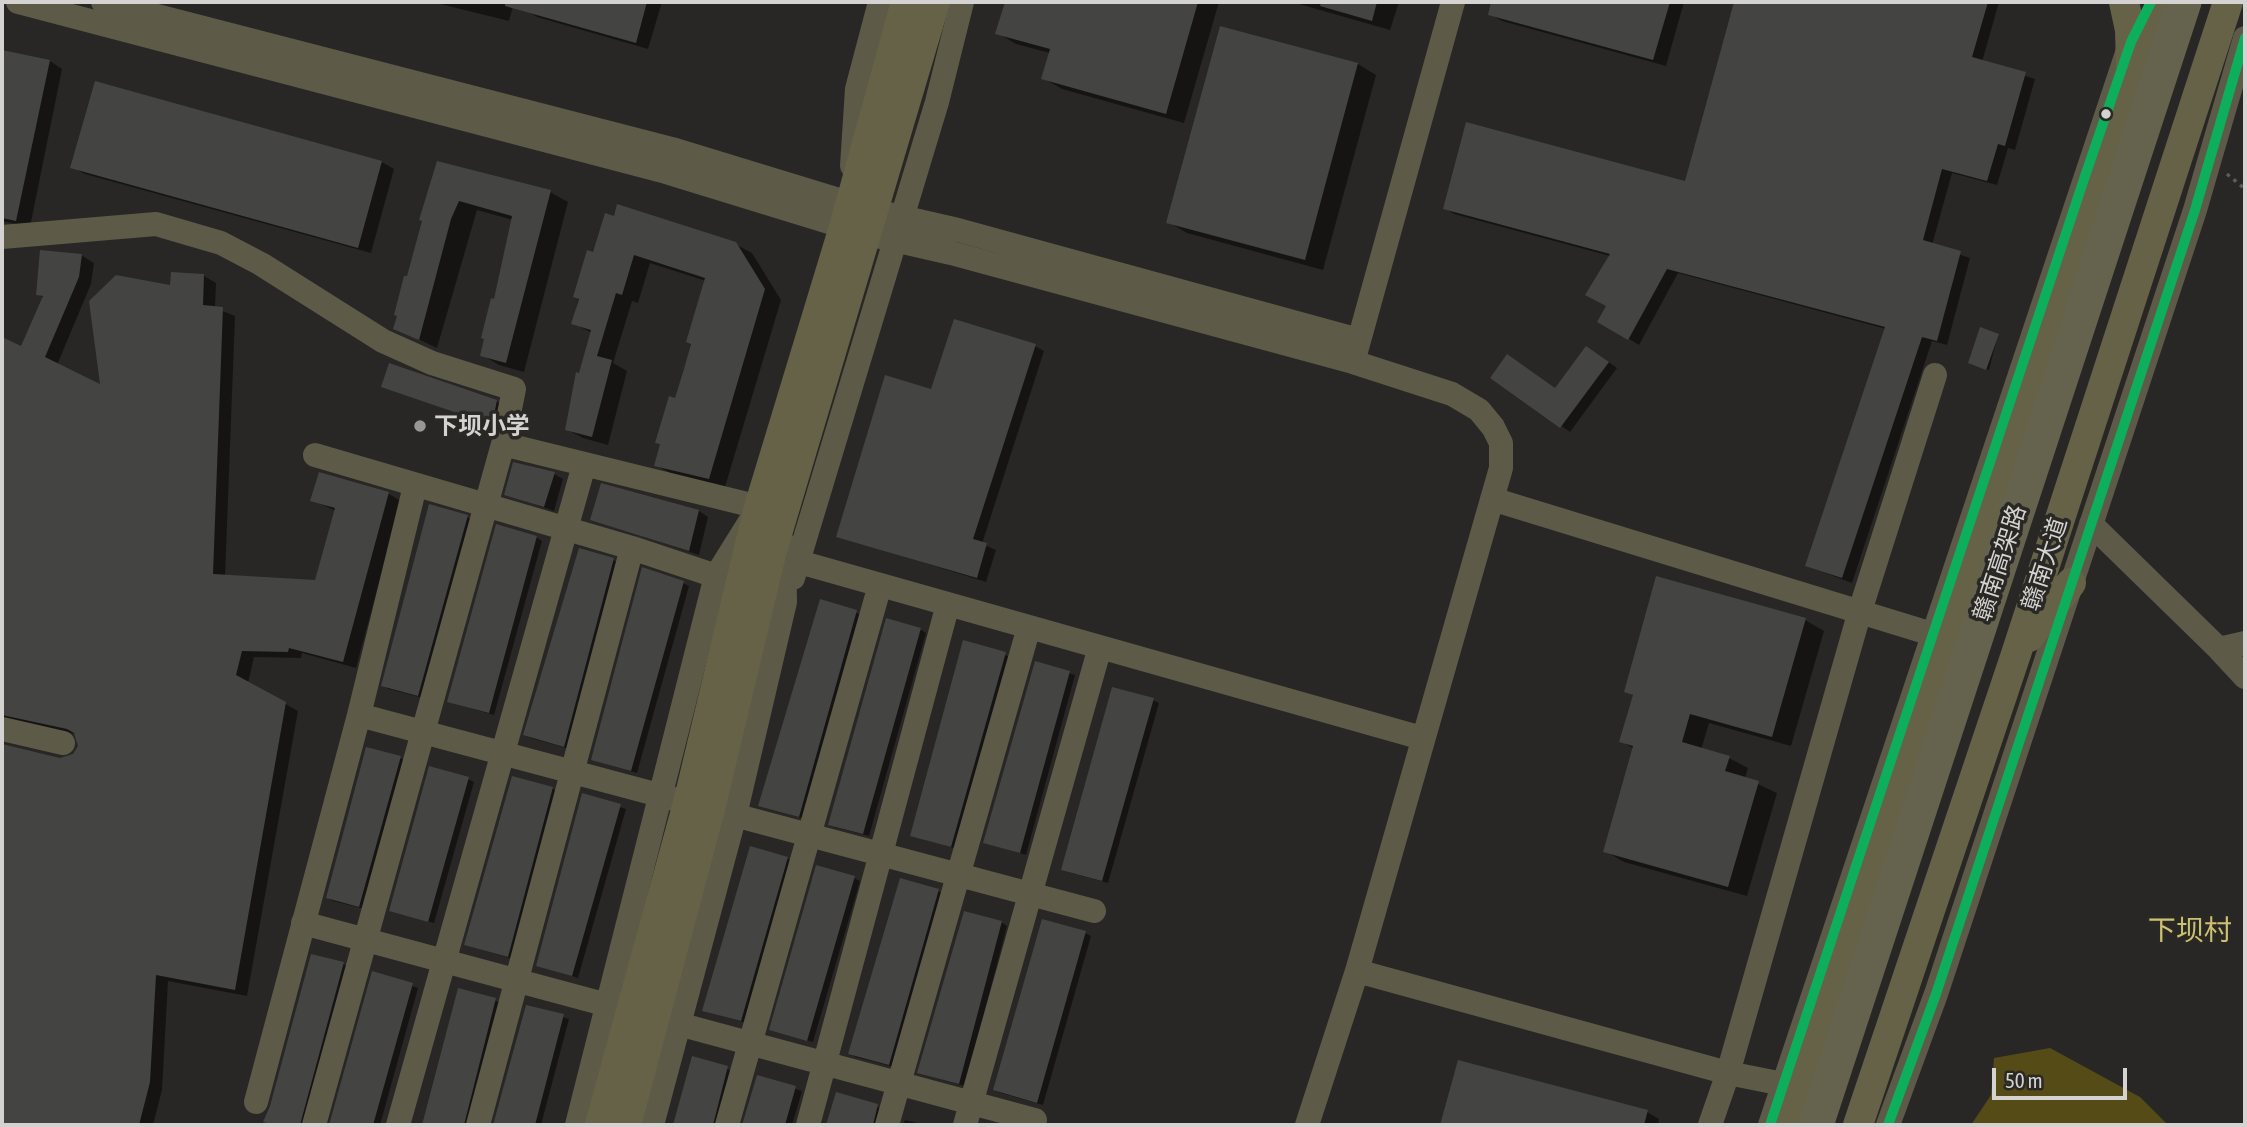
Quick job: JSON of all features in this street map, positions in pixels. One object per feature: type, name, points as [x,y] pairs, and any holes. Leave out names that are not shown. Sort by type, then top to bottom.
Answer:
[{"type":"highway","name":"赣南高架路","points":[[1816,1125],[2184,2]]},
{"type":"highway","name":"赣南高架路","points":[[1842,1125],[2205,2]]},
{"type":"main road","points":[[872,222],[906,2]]},
{"type":"main road","points":[[626,1125],[643,1015],[699,806],[771,510],[872,222],[935,2]]},
{"type":"main road","points":[[2122,115],[2130,73],[2131,43],[2124,2]]},
{"type":"main road","points":[[1790,1125],[1846,962],[1941,637],[2161,2]]},
{"type":"main road","name":"赣南大道","points":[[1858,1125],[2016,654],[2228,2]]},
{"type":"main road","points":[[699,806],[784,558],[771,510]]},
{"type":"main road","points":[[1941,637],[1957,559]]},
{"type":"main road","points":[[2016,654],[2071,583]]},
{"type":"main road","points":[[1846,962],[1904,982]]},
{"type":"main road","points":[[600,1125],[643,1015]]},
{"type":"street","points":[[18,2],[666,172],[872,222],[1356,351],[1452,394],[1479,410],[1501,443],[1501,468],[1357,971],[1307,1125]]},
{"type":"street","points":[[103,2],[151,8],[673,149],[872,222]]},
{"type":"street","points":[[872,222],[857,89],[880,2]]},
{"type":"street","points":[[577,1125],[643,1015],[699,806],[785,602],[784,558],[872,222],[937,102],[962,2]]},
{"type":"street","points":[[1356,351],[1453,2]]},
{"type":"street","points":[[1957,559],[2131,43],[2151,2]]},
{"type":"street","points":[[1888,1125],[1936,994],[2195,210],[2245,38]]},
{"type":"street","points":[[2,237],[156,224],[221,243],[261,264],[383,341],[432,363],[514,389],[486,507],[314,1125]]},
{"type":"street","points":[[1710,1125],[1728,1073],[1860,611],[1935,375]]},
{"type":"street","points":[[503,444],[771,510],[716,576],[699,806]]},
{"type":"street","points":[[315,455],[632,548],[716,576]]},
{"type":"street","points":[[398,1125],[584,465]]},
{"type":"street","points":[[256,1102],[359,715],[415,486]]},
{"type":"street","points":[[1492,499],[1941,637],[1770,1125]]},
{"type":"street","points":[[2091,524],[2245,677]]},
{"type":"street","points":[[478,1125],[632,548]]},
{"type":"street","points":[[784,558],[1422,737]]},
{"type":"street","points":[[727,1125],[880,585]]},
{"type":"street","points":[[808,1125],[948,604]]},
{"type":"street","points":[[887,1125],[1029,627]]},
{"type":"street","points":[[2219,649],[2245,643]]},
{"type":"street","points":[[968,1114],[1100,647]]},
{"type":"street","points":[[359,715],[1094,911]]},
{"type":"street","points":[[2,729],[63,743]]},
{"type":"street","points":[[303,923],[899,1083],[968,1114],[1035,1120]]},
{"type":"street","points":[[1357,971],[1728,1073],[1783,1084]]},
{"type":"street","points":[[643,1015],[652,1125]]},
{"type":"shaded area","points":[[2050,1048],[2140,1097],[2168,1125],[1971,1125],[1991,1095],[1994,1058]]},
{"type":"building","points":[[505,2],[647,2],[636,43],[505,6]]},
{"type":"building","points":[[1005,2],[1198,2],[1166,114],[1041,79],[1050,49],[995,34]]},
{"type":"building","points":[[1321,2],[1377,2],[1372,21],[1320,6]]},
{"type":"building","points":[[1491,2],[1670,2],[1653,60],[1488,15]]},
{"type":"building","points":[[1734,2],[1988,2],[1972,57],[2026,72],[2005,146],[1998,144],[1987,181],[1942,169],[1923,240],[1961,251],[1937,341],[1922,337],[1842,578],[1805,566],[1885,327],[1667,269],[1628,340],[1597,322],[1606,306],[1585,295],[1610,254],[1443,209],[1466,122],[1685,181]]},
{"type":"building","points":[[1220,26],[1358,63],[1305,260],[1166,223]]},
{"type":"building","points":[[2,50],[50,60],[16,221],[2,218]]},
{"type":"building","points":[[95,81],[382,161],[358,248],[70,168]]},
{"type":"building","points":[[437,161],[551,190],[506,363],[480,356],[484,339],[481,338],[491,298],[494,299],[512,216],[459,201],[451,219],[419,340],[393,329],[404,276],[407,276],[422,221],[419,220]]},
{"type":"building","points":[[617,204],[736,242],[765,289],[709,479],[654,466],[660,444],[655,443],[669,396],[675,398],[684,369],[691,344],[686,342],[705,278],[634,255],[622,295],[616,293],[597,356],[612,360],[592,437],[565,430],[576,372],[579,373],[591,330],[571,324],[579,299],[573,297],[587,250],[593,252],[605,213],[614,216]]},
{"type":"building","points":[[40,250],[82,254],[79,277],[45,357],[100,384],[89,301],[116,275],[170,285],[171,272],[204,274],[203,305],[223,307],[213,574],[315,580],[335,508],[310,501],[319,472],[389,492],[343,662],[289,648],[288,652],[242,651],[236,675],[286,702],[235,990],[156,975],[150,1082],[139,1125],[2,1125],[2,744],[60,758],[73,754],[78,746],[74,733],[67,729],[2,715],[2,337],[21,346],[43,296],[36,295]]},
{"type":"building","points":[[954,319],[1036,344],[973,539],[987,543],[977,578],[836,537],[885,375],[931,389]]},
{"type":"building","points":[[1980,327],[1999,334],[1986,370],[1968,363]]},
{"type":"building","points":[[1586,346],[1609,362],[1560,428],[1490,378],[1507,354],[1555,388]]},
{"type":"building","points":[[389,363],[497,400],[492,425],[381,387]]},
{"type":"building","points":[[513,462],[555,472],[544,507],[504,495]]},
{"type":"building","points":[[601,483],[699,510],[689,551],[590,520]]},
{"type":"building","points":[[429,504],[468,515],[418,696],[381,686]]},
{"type":"building","points":[[496,524],[537,536],[489,713],[447,702]]},
{"type":"building","points":[[579,548],[614,558],[564,747],[523,735]]},
{"type":"building","points":[[642,567],[684,581],[631,771],[591,760]]},
{"type":"building","points":[[1656,576],[1806,618],[1772,737],[1690,714],[1682,742],[1730,756],[1725,771],[1759,781],[1728,887],[1603,852],[1633,746],[1619,742],[1633,695],[1624,692]]},
{"type":"building","points":[[820,599],[857,610],[799,817],[758,806]]},
{"type":"building","points":[[886,618],[921,628],[863,834],[828,825]]},
{"type":"building","points":[[963,640],[1006,652],[951,847],[910,836]]},
{"type":"building","points":[[1035,661],[1070,671],[1020,853],[983,843]]},
{"type":"building","points":[[1112,687],[1154,698],[1102,881],[1061,870]]},
{"type":"building","points":[[366,747],[401,756],[359,907],[326,898]]},
{"type":"building","points":[[429,766],[469,777],[428,922],[389,911]]},
{"type":"building","points":[[512,776],[553,787],[508,957],[464,945]]},
{"type":"building","points":[[582,793],[621,804],[572,976],[536,966]]},
{"type":"building","points":[[750,846],[788,857],[741,1021],[702,1011]]},
{"type":"building","points":[[816,865],[855,876],[807,1041],[769,1030]]},
{"type":"building","points":[[900,878],[939,889],[889,1065],[848,1054]]},
{"type":"building","points":[[964,911],[1002,921],[959,1084],[917,1073]]},
{"type":"building","points":[[1042,919],[1086,931],[1037,1103],[993,1090]]},
{"type":"building","points":[[311,954],[344,962],[300,1125],[274,1125],[263,1122],[270,1106]]},
{"type":"building","points":[[372,971],[413,983],[373,1125],[329,1125]]},
{"type":"building","points":[[458,988],[496,998],[464,1125],[422,1125]]},
{"type":"building","points":[[526,1005],[564,1014],[535,1125],[493,1125]]},
{"type":"building","points":[[692,1056],[728,1066],[713,1125],[673,1125]]},
{"type":"building","points":[[1458,1060],[1648,1110],[1644,1125],[1440,1125]]},
{"type":"building","points":[[757,1075],[796,1086],[785,1125],[742,1125]]},
{"type":"building","points":[[836,1092],[878,1104],[873,1125],[826,1125]]},
{"type":"transit line","points":[[1770,1125],[2085,176],[2131,42],[2151,2]]},
{"type":"transit line","points":[[1888,1125],[1936,994],[2195,210],[2245,38]]},
{"type":"place","name":"下坝小学","points":[[420,426]]},
{"type":"district","name":"下坝村","points":[[2190,931]]}]
